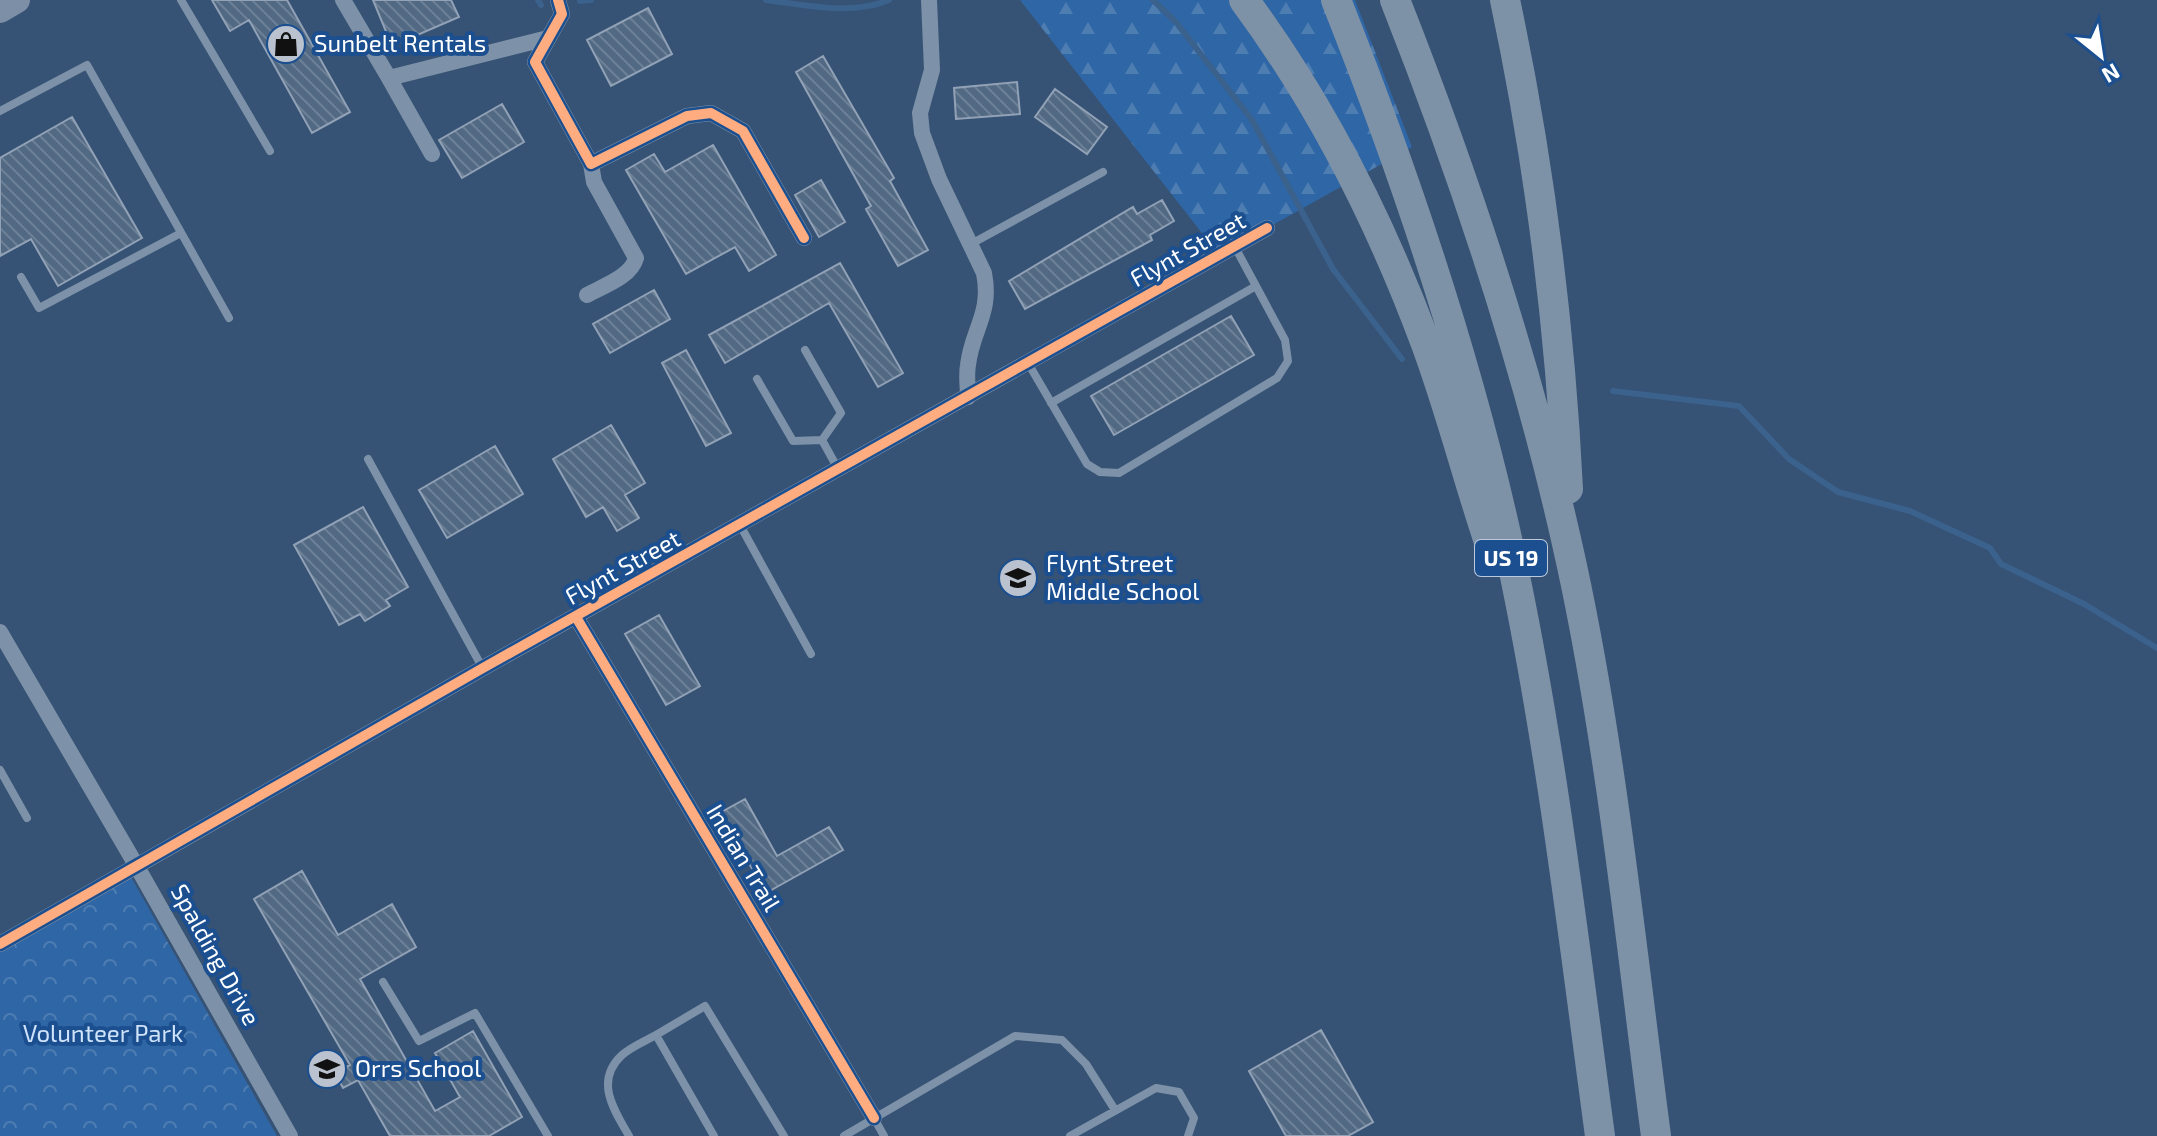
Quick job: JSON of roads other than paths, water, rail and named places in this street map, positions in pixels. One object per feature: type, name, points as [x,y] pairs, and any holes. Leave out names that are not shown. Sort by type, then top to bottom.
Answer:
[{"type":"highway","points":[[1244,0],[1318,115],[1375,222],[1403,284],[1448,407],[1533,670]]},
{"type":"highway","name":"US 19","points":[[1336,0],[1379,110],[1444,299],[1488,459],[1533,670],[1551,772],[1600,1136]]},
{"type":"highway","name":"US 19","points":[[1395,0],[1497,280],[1538,425],[1572,567],[1593,679],[1656,1136]]},
{"type":"highway","points":[[1505,0],[1526,106],[1551,292],[1562,386],[1572,567]]},
{"type":"main road","points":[[0,10],[17,0]]},
{"type":"street","points":[[343,0],[432,154]]},
{"type":"street","points":[[558,0],[562,14],[535,62],[591,164],[594,182],[636,258],[634,266],[587,295]]},
{"type":"street","points":[[929,0],[932,70],[920,123],[939,179],[984,273],[987,302],[968,364],[968,397]]},
{"type":"street","points":[[389,78],[548,38]]},
{"type":"street","points":[[591,164],[687,116],[711,113],[743,131],[804,238]]},
{"type":"street","name":"Flynt Street","points":[[0,944],[483,668],[1267,228]]},
{"type":"street","name":"Indian Trail","points":[[576,617],[874,1118]]},
{"type":"street","name":"Spalding Drive","points":[[0,632],[290,1136]]},
{"type":"lane","points":[[181,0],[270,151]]},
{"type":"lane","points":[[0,95],[4,109],[87,65],[229,318]]},
{"type":"lane","points":[[971,244],[1103,172]]},
{"type":"lane","points":[[21,277],[39,308],[181,233]]},
{"type":"lane","points":[[1028,363],[1087,464],[1100,472],[1119,473],[1277,378],[1288,361],[1285,340],[1235,247]]},
{"type":"lane","points":[[1051,403],[1256,286]]},
{"type":"lane","points":[[805,350],[841,413],[822,440]]},
{"type":"lane","points":[[757,379],[793,441],[822,440]]},
{"type":"lane","points":[[822,440],[838,469]]},
{"type":"lane","points":[[368,459],[483,668]]},
{"type":"lane","points":[[740,525],[811,654]]},
{"type":"lane","points":[[0,770],[27,818]]},
{"type":"lane","points":[[383,982],[419,1041],[475,1013],[548,1136]]},
{"type":"lane","points":[[629,1136],[609,1099],[608,1077],[621,1055],[705,1006],[784,1136]]},
{"type":"lane","points":[[656,1035],[714,1136]]},
{"type":"lane","points":[[844,1136],[1015,1036],[1062,1040],[1086,1064],[1115,1110]]},
{"type":"lane","points":[[1070,1136],[1156,1088],[1179,1092],[1194,1118],[1188,1136]]},
{"type":"lane","points":[[874,1118],[884,1136]]},
{"type":"waterway","points":[[538,0],[541,5]]},
{"type":"waterway","points":[[580,1],[591,0]]},
{"type":"waterway","points":[[766,0],[844,8],[889,0]]},
{"type":"waterway","points":[[1153,0],[1175,21],[1252,120],[1333,269],[1402,359]]},
{"type":"waterway","points":[[1613,391],[1739,406],[1789,459],[1838,492],[1910,511],[1990,548],[2001,564],[2084,604],[2157,648]]},
{"type":"place","name":"Sunbelt Rentals","points":[[286,44]]},
{"type":"place","name":"Flynt Street Middle School","points":[[1018,578]]},
{"type":"place","name":"Orrs School","points":[[327,1069]]},
{"type":"park label","name":"Volunteer Park","points":[[103,1034]]}]
